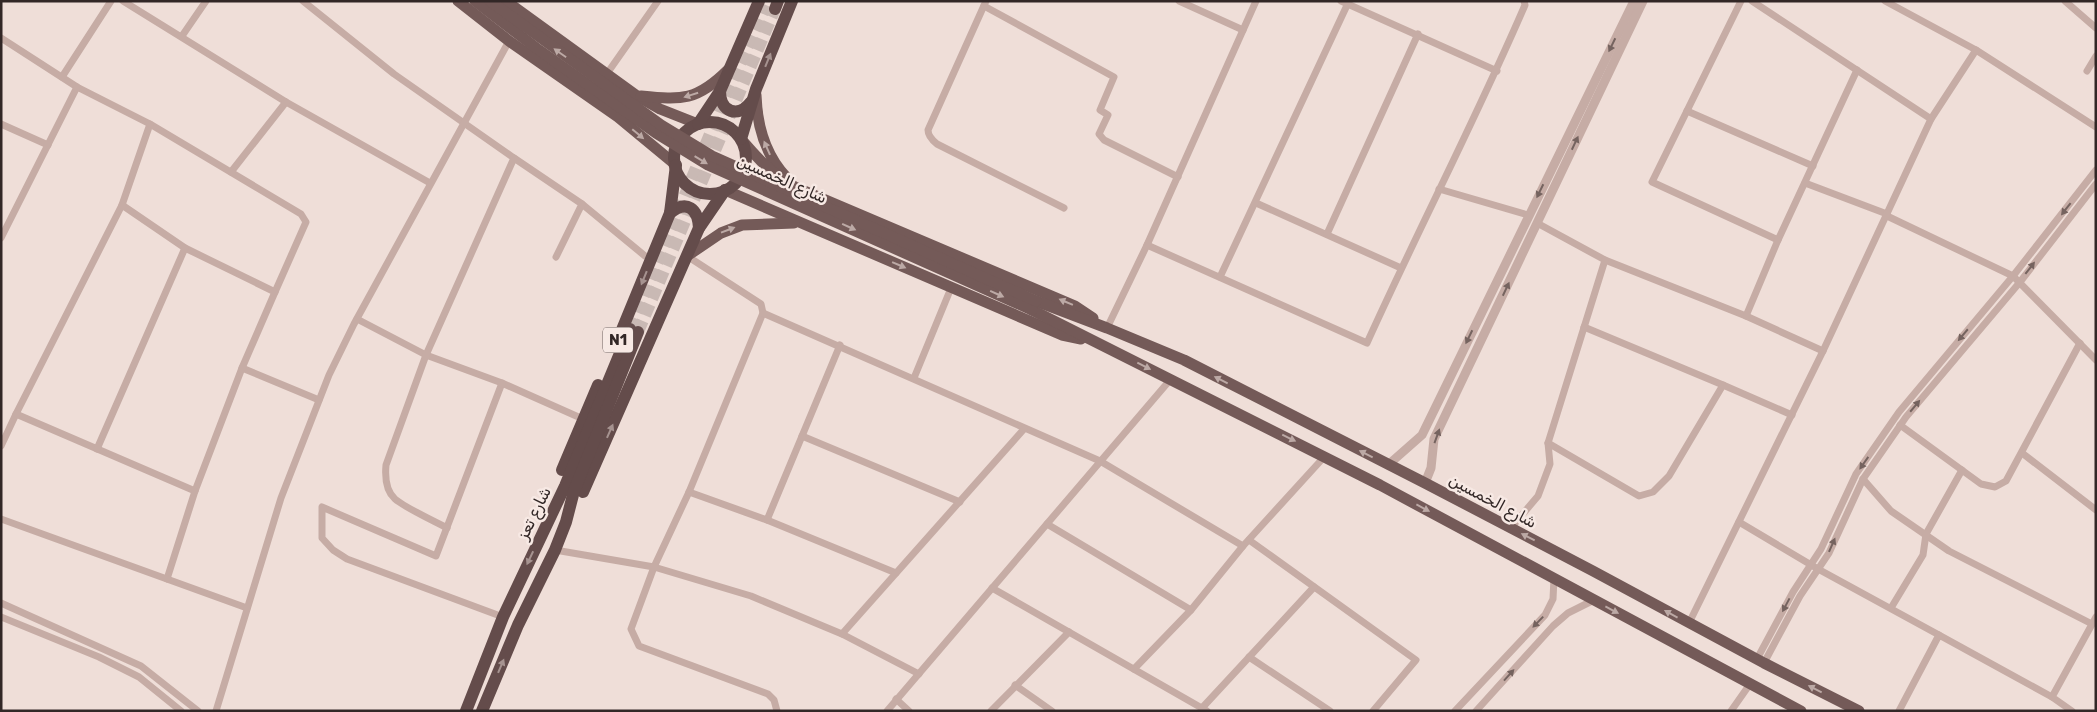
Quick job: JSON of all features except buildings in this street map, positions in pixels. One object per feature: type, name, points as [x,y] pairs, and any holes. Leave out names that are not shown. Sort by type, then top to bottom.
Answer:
[{"type":"highway","points":[[741,140],[756,89],[792,1]]},
{"type":"highway","points":[[698,124],[720,91],[730,68],[769,4]]},
{"type":"highway","points":[[720,91],[720,99],[724,107],[730,111],[739,112],[746,109],[752,102]]},
{"type":"highway","points":[[711,122],[724,124],[735,132],[741,140],[746,155],[745,168],[739,180],[725,190],[710,194],[697,192],[682,179],[674,154],[678,142],[686,131],[698,124],[711,122]]},
{"type":"highway","name":"N1","points":[[551,514],[557,483],[670,213],[676,165]]},
{"type":"highway","name":"N1","points":[[566,522],[582,494],[699,228],[725,190]]},
{"type":"highway","points":[[670,213],[677,208],[685,206],[693,210],[698,217],[699,228]]},
{"type":"highway","name":"شارع تعز","points":[[466,711],[503,616],[565,486],[634,331],[574,491],[566,522],[555,550],[518,626],[482,711]]},
{"type":"main road","points":[[458,1],[509,41],[618,117],[676,165]]},
{"type":"main road","name":"شارع الخمسين","points":[[475,1],[539,50],[648,128],[708,165],[1034,305],[1107,328],[1184,360],[1425,483],[1593,571],[1689,624],[1859,711]]},
{"type":"main road","name":"شارع الخمسين","points":[[490,1],[661,125],[712,156],[1034,305],[1100,344],[1380,484],[1750,684],[1787,708],[1801,711]]},
{"type":"main road","points":[[510,2],[636,96],[660,109],[698,124]]},
{"type":"main road","points":[[636,96],[674,100],[692,96],[714,85],[730,68]]},
{"type":"main road","points":[[756,89],[761,136],[779,170],[794,187],[786,191],[781,198],[780,208],[784,216]]},
{"type":"main road","points":[[618,117],[629,112],[636,102],[636,96]]},
{"type":"main road","name":"شارع الخمسين","points":[[741,140],[774,175],[794,187],[1075,306],[1107,328]]},
{"type":"main road","name":"شارع الخمسين","points":[[725,190],[1062,335],[1100,344]]},
{"type":"main road","points":[[687,256],[721,233],[742,225],[798,222]]},
{"type":"main road","points":[[1380,484],[1388,465]]},
{"type":"street","points":[[62,77],[111,1]]},
{"type":"street","points":[[122,1],[182,36],[286,102],[430,184]]},
{"type":"street","points":[[182,36],[206,1]]},
{"type":"street","points":[[303,1],[394,74],[582,204],[645,256],[652,258]]},
{"type":"street","points":[[606,75],[658,1]]},
{"type":"street","points":[[1179,1],[1243,30]]},
{"type":"street","points":[[1107,328],[1147,245],[1256,1]]},
{"type":"street","points":[[1147,245],[1367,343],[1401,268],[1497,71],[1525,5],[1524,1]]},
{"type":"street","points":[[1388,465],[1422,435],[1634,1]]},
{"type":"street","points":[[1425,483],[1431,468],[1434,439],[1643,1]]},
{"type":"street","points":[[1741,1],[1652,182],[1778,240]]},
{"type":"street","points":[[1752,1],[1932,119]]},
{"type":"street","points":[[1885,1],[1976,50],[2096,127]]},
{"type":"street","points":[[2066,1],[2096,28]]},
{"type":"street","points":[[1220,277],[1256,203],[1346,2],[1497,71]]},
{"type":"street","points":[[1064,208],[937,144],[928,134],[928,130],[985,4],[1114,77],[1100,110],[1108,115],[1099,134],[1104,140],[1178,176]]},
{"type":"street","points":[[1327,234],[1418,34]]},
{"type":"street","points":[[1,38],[77,87],[150,124],[301,214],[306,222],[242,368],[195,491],[167,579]]},
{"type":"street","points":[[216,711],[282,498],[328,375],[509,41]]},
{"type":"street","points":[[1689,624],[1823,351],[1932,119],[1976,50]]},
{"type":"street","points":[[2087,71],[2096,56]]},
{"type":"street","points":[[1746,316],[1778,240],[1857,70]]},
{"type":"street","points":[[1,238],[5,223],[48,146],[77,87]]},
{"type":"street","points":[[231,172],[286,102]]},
{"type":"street","points":[[1687,111],[1813,166]]},
{"type":"street","points":[[1,124],[48,146]]},
{"type":"street","points":[[1,446],[122,205],[150,124]]},
{"type":"street","points":[[447,528],[394,499],[385,477],[386,465],[426,355],[514,158]]},
{"type":"street","points":[[1553,165],[1562,170]]},
{"type":"street","points":[[1761,661],[1793,592],[1821,549],[1856,474],[1899,412],[2014,276],[2096,170]]},
{"type":"street","points":[[1805,183],[1887,215],[2014,276],[2096,360]]},
{"type":"street","points":[[1761,661],[1829,552],[1863,479],[1900,425],[2020,282],[2096,184]]},
{"type":"street","points":[[1439,189],[1528,215]]},
{"type":"street","points":[[1256,203],[1401,268]]},
{"type":"street","points":[[556,256],[582,204]]},
{"type":"street","points":[[122,205],[185,248],[275,292]]},
{"type":"street","points":[[1537,223],[1604,260],[1746,316],[1823,351]]},
{"type":"street","points":[[97,449],[185,248]]},
{"type":"street","points":[[687,256],[761,304],[763,313],[689,492],[654,567],[631,629],[639,646],[768,694],[774,700],[777,711]]},
{"type":"street","points":[[1510,529],[1538,496],[1550,464],[1548,443],[1604,260]]},
{"type":"street","points":[[914,378],[951,288]]},
{"type":"street","points":[[763,313],[840,345],[1024,429],[1100,461],[1243,546]]},
{"type":"street","points":[[357,319],[426,355],[502,384],[583,419]]},
{"type":"street","points":[[1584,326],[1792,415]]},
{"type":"street","points":[[1900,425],[1985,486],[1999,486],[2006,481],[2022,453],[2080,344]]},
{"type":"street","points":[[766,520],[840,345]]},
{"type":"street","points":[[242,368],[319,400]]},
{"type":"street","points":[[887,711],[1170,380]]},
{"type":"street","points":[[502,384],[436,556],[322,507],[322,538],[333,550],[347,559],[503,616]]},
{"type":"street","points":[[1548,443],[1640,496],[1653,492],[1669,476],[1723,385]]},
{"type":"street","points":[[16,414],[195,491]]},
{"type":"street","points":[[842,634],[1024,429]]},
{"type":"street","points":[[802,436],[960,502]]},
{"type":"street","points":[[2022,453],[2096,510]]},
{"type":"street","points":[[1134,669],[1191,610],[1243,546],[1325,456]]},
{"type":"street","points":[[1891,608],[1923,556],[1926,534],[1962,470]]},
{"type":"street","points":[[1863,479],[1891,511],[1950,552],[2094,621],[2052,697]]},
{"type":"street","points":[[689,492],[766,520],[896,573]]},
{"type":"street","points":[[1,519],[247,608]]},
{"type":"street","points":[[1739,522],[1818,569],[2052,697],[2072,711]]},
{"type":"street","points":[[1046,524],[1191,610]]},
{"type":"street","points":[[1249,540],[1416,660],[1373,711]]},
{"type":"street","points":[[555,550],[654,567],[751,596],[842,634],[918,674]]},
{"type":"street","points":[[1455,711],[1545,615],[1553,599],[1554,578]]},
{"type":"street","points":[[992,588],[1205,709],[1249,657],[1314,587]]},
{"type":"street","points":[[1476,711],[1553,626],[1568,613],[1594,600]]},
{"type":"street","points":[[1,603],[141,666],[198,711]]},
{"type":"street","points":[[1,617],[98,657],[139,677],[182,711]]},
{"type":"street","points":[[991,711],[1069,632]]},
{"type":"street","points":[[1899,711],[1939,635]]},
{"type":"street","points":[[1249,657],[1330,711]]},
{"type":"street","points":[[1731,711],[1750,684]]},
{"type":"street","points":[[1015,685],[1052,711]]},
{"type":"street","points":[[896,699],[909,711]]},
{"type":"tunnel","points":[[630,329],[726,95],[766,5]]},
{"type":"tunnel","points":[[638,332],[775,9]]}]
